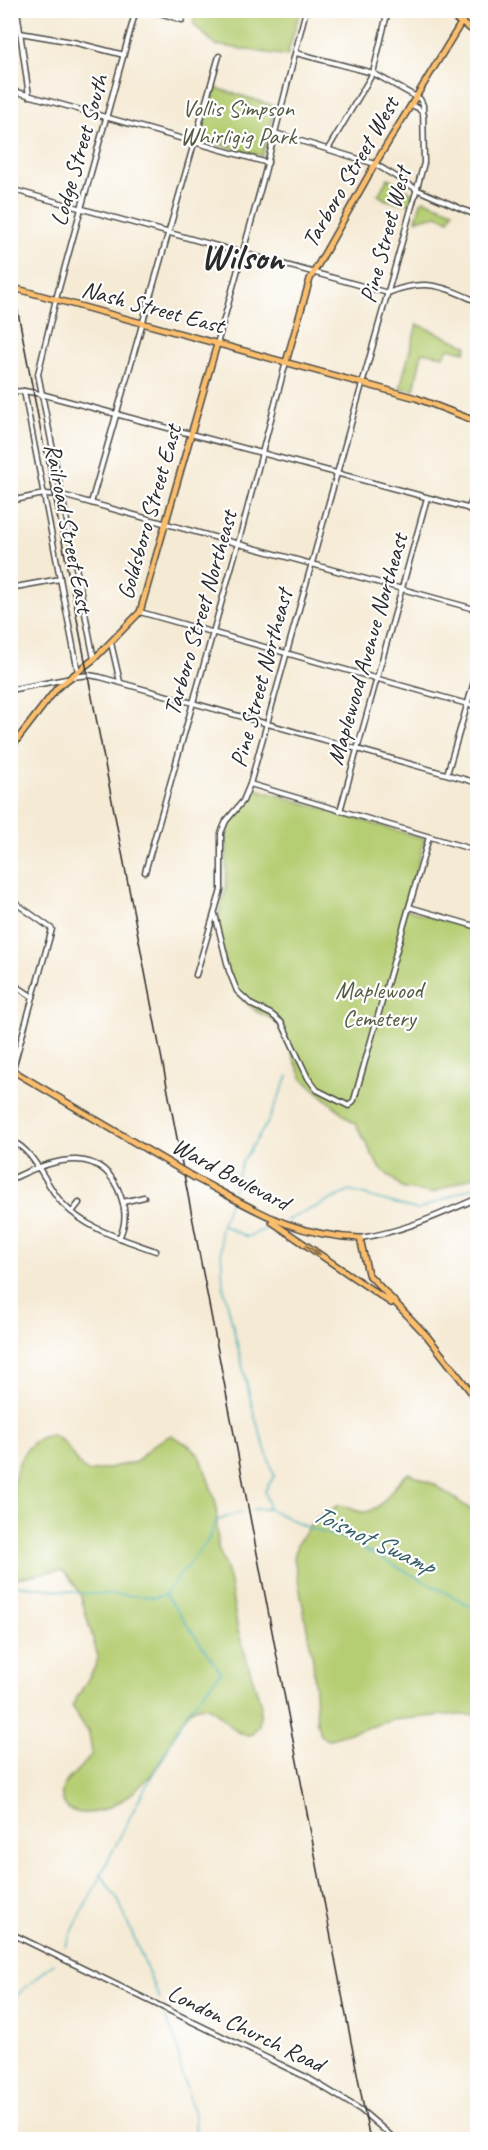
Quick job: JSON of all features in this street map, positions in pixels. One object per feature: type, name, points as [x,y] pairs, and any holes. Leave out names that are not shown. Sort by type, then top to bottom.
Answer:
[{"type":"main road","points":[[442,10],[477,34]]},
{"type":"main road","name":"Tarboro Street West","points":[[286,363],[313,273],[415,96],[469,10]]},
{"type":"main road","name":"Nash Street East","points":[[10,287],[431,403],[477,422]]},
{"type":"main road","name":"Goldsboro Street East","points":[[10,748],[57,688],[94,659],[140,612],[217,344]]},
{"type":"main road","name":"Ward Boulevard","points":[[11,1070],[265,1217],[319,1234],[360,1238]]},
{"type":"main road","points":[[265,1217],[404,1312]]},
{"type":"main road","points":[[360,1238],[368,1274],[437,1348],[477,1401]]},
{"type":"street","points":[[16,10],[29,96]]},
{"type":"street","name":"Lodge Street South","points":[[94,659],[38,374],[56,300],[136,10]]},
{"type":"street","points":[[150,10],[182,20]]},
{"type":"street","points":[[217,344],[268,163],[306,10]]},
{"type":"street","points":[[328,149],[373,73],[388,10]]},
{"type":"street","points":[[20,33],[73,42],[124,55]]},
{"type":"street","points":[[296,53],[373,73],[415,96]]},
{"type":"street","points":[[91,503],[219,56]]},
{"type":"street","points":[[10,90],[268,163]]},
{"type":"street","name":"Pine Street West","points":[[362,385],[424,163],[423,105],[415,96]]},
{"type":"street","points":[[411,105],[418,108],[424,116]]},
{"type":"street","points":[[275,133],[375,164],[418,190],[477,216]]},
{"type":"street","points":[[10,189],[388,293],[411,285],[430,284],[476,301],[477,292]]},
{"type":"street","name":"Tarboro Street Northeast","points":[[145,872],[194,703],[286,363]]},
{"type":"street","name":"Pine Street Northeast","points":[[196,975],[222,881],[221,834],[226,822],[243,801],[250,784],[362,385]]},
{"type":"street","points":[[10,392],[24,391],[41,394],[477,511]]},
{"type":"street","name":"Railroad Street East","points":[[24,391],[80,671]]},
{"type":"street","points":[[468,508],[477,488]]},
{"type":"street","points":[[10,501],[44,494],[62,495],[477,610]]},
{"type":"street","name":"Maplewood Avenue Northeast","points":[[340,811],[427,498]]},
{"type":"street","points":[[10,588],[60,579]]},
{"type":"street","points":[[140,612],[477,707]]},
{"type":"street","points":[[111,643],[120,682]]},
{"type":"street","points":[[447,774],[477,668]]},
{"type":"street","points":[[10,690],[88,675],[120,682],[477,783]]},
{"type":"street","points":[[250,784],[477,851]]},
{"type":"street","points":[[215,913],[237,991],[252,1005],[271,1014],[282,1023],[308,1078],[317,1090],[349,1106],[354,1100],[429,837]]},
{"type":"street","points":[[10,899],[52,929],[10,1079]]},
{"type":"street","points":[[409,907],[477,927]]},
{"type":"street","points":[[10,982],[33,997]]},
{"type":"street","points":[[10,1140],[27,1150],[54,1193],[72,1212],[100,1231],[156,1251]]},
{"type":"street","points":[[16,1177],[37,1167],[67,1159],[97,1165],[115,1181],[123,1202],[124,1220],[119,1238]]},
{"type":"street","points":[[123,1202],[144,1197]]},
{"type":"street","points":[[360,1238],[388,1234],[421,1223],[477,1198]]},
{"type":"street","points":[[72,1212],[79,1203]]},
{"type":"street","name":"London Church Road","points":[[10,1934],[328,2088],[361,2110],[396,2139]]},
{"type":"green space","points":[[194,10],[300,11],[287,56],[216,45],[194,25]]},
{"type":"green space","name":"Vollis Simpson Whirligig Park","points":[[215,88],[276,106],[262,156],[200,139]]},
{"type":"green space","points":[[388,178],[414,194],[409,204],[386,200],[378,195]]},
{"type":"green space","points":[[424,200],[453,211],[449,220],[437,215],[416,220],[421,202]]},
{"type":"green space","points":[[417,324],[467,346],[465,352],[448,348],[444,356],[422,352],[414,390],[400,388]]},
{"type":"green space","name":"Maplewood Cemetery","points":[[253,788],[425,839],[405,909],[477,931],[477,1175],[432,1193],[404,1189],[379,1167],[356,1125],[303,1079],[278,1022],[256,1011],[239,996],[228,973],[218,932],[219,913],[226,889],[227,829],[248,800]]},
{"type":"green space","points":[[52,1435],[64,1443],[78,1464],[89,1472],[136,1462],[153,1445],[171,1435],[192,1447],[201,1458],[216,1503],[218,1547],[229,1578],[238,1631],[261,1705],[259,1726],[250,1735],[235,1730],[210,1709],[203,1707],[190,1711],[161,1762],[144,1783],[120,1801],[94,1812],[81,1813],[68,1809],[62,1792],[64,1785],[92,1753],[89,1734],[72,1706],[94,1669],[98,1657],[80,1593],[67,1574],[60,1570],[11,1579],[10,1517],[16,1472],[24,1454],[35,1441]]},
{"type":"green space","points":[[409,1473],[435,1485],[477,1514],[477,1715],[444,1715],[393,1720],[327,1740],[320,1735],[317,1723],[313,1660],[294,1558],[297,1544],[317,1518],[339,1505],[362,1512],[376,1508]]},
{"type":"waterway","points":[[269,1509],[265,1491],[274,1476],[254,1414],[223,1285],[220,1231],[242,1162],[268,1122],[288,1076]]},
{"type":"waterway","points":[[285,1221],[350,1191],[418,1210],[478,1185]]},
{"type":"waterway","points":[[222,1225],[247,1237],[275,1225]]},
{"type":"waterway","name":"Toisnot Swamp","points":[[253,1509],[269,1509],[308,1528],[345,1539],[478,1610]]},
{"type":"waterway","name":"Toisnot Swamp","points":[[10,1584],[80,1593],[156,1597],[165,1594],[209,1539],[216,1521],[241,1512]]},
{"type":"waterway","points":[[65,1946],[138,1801],[188,1711],[221,1672],[165,1594]]},
{"type":"waterway","points":[[101,1874],[119,1902],[160,2000]]},
{"type":"waterway","points":[[10,2001],[54,1963]]},
{"type":"waterway","points":[[163,2011],[177,2044],[181,2069],[195,2118],[196,2140]]},
{"type":"railway","points":[[10,271],[370,2140]]},
{"type":"district","name":"Wilson","points":[[242,256]]}]
